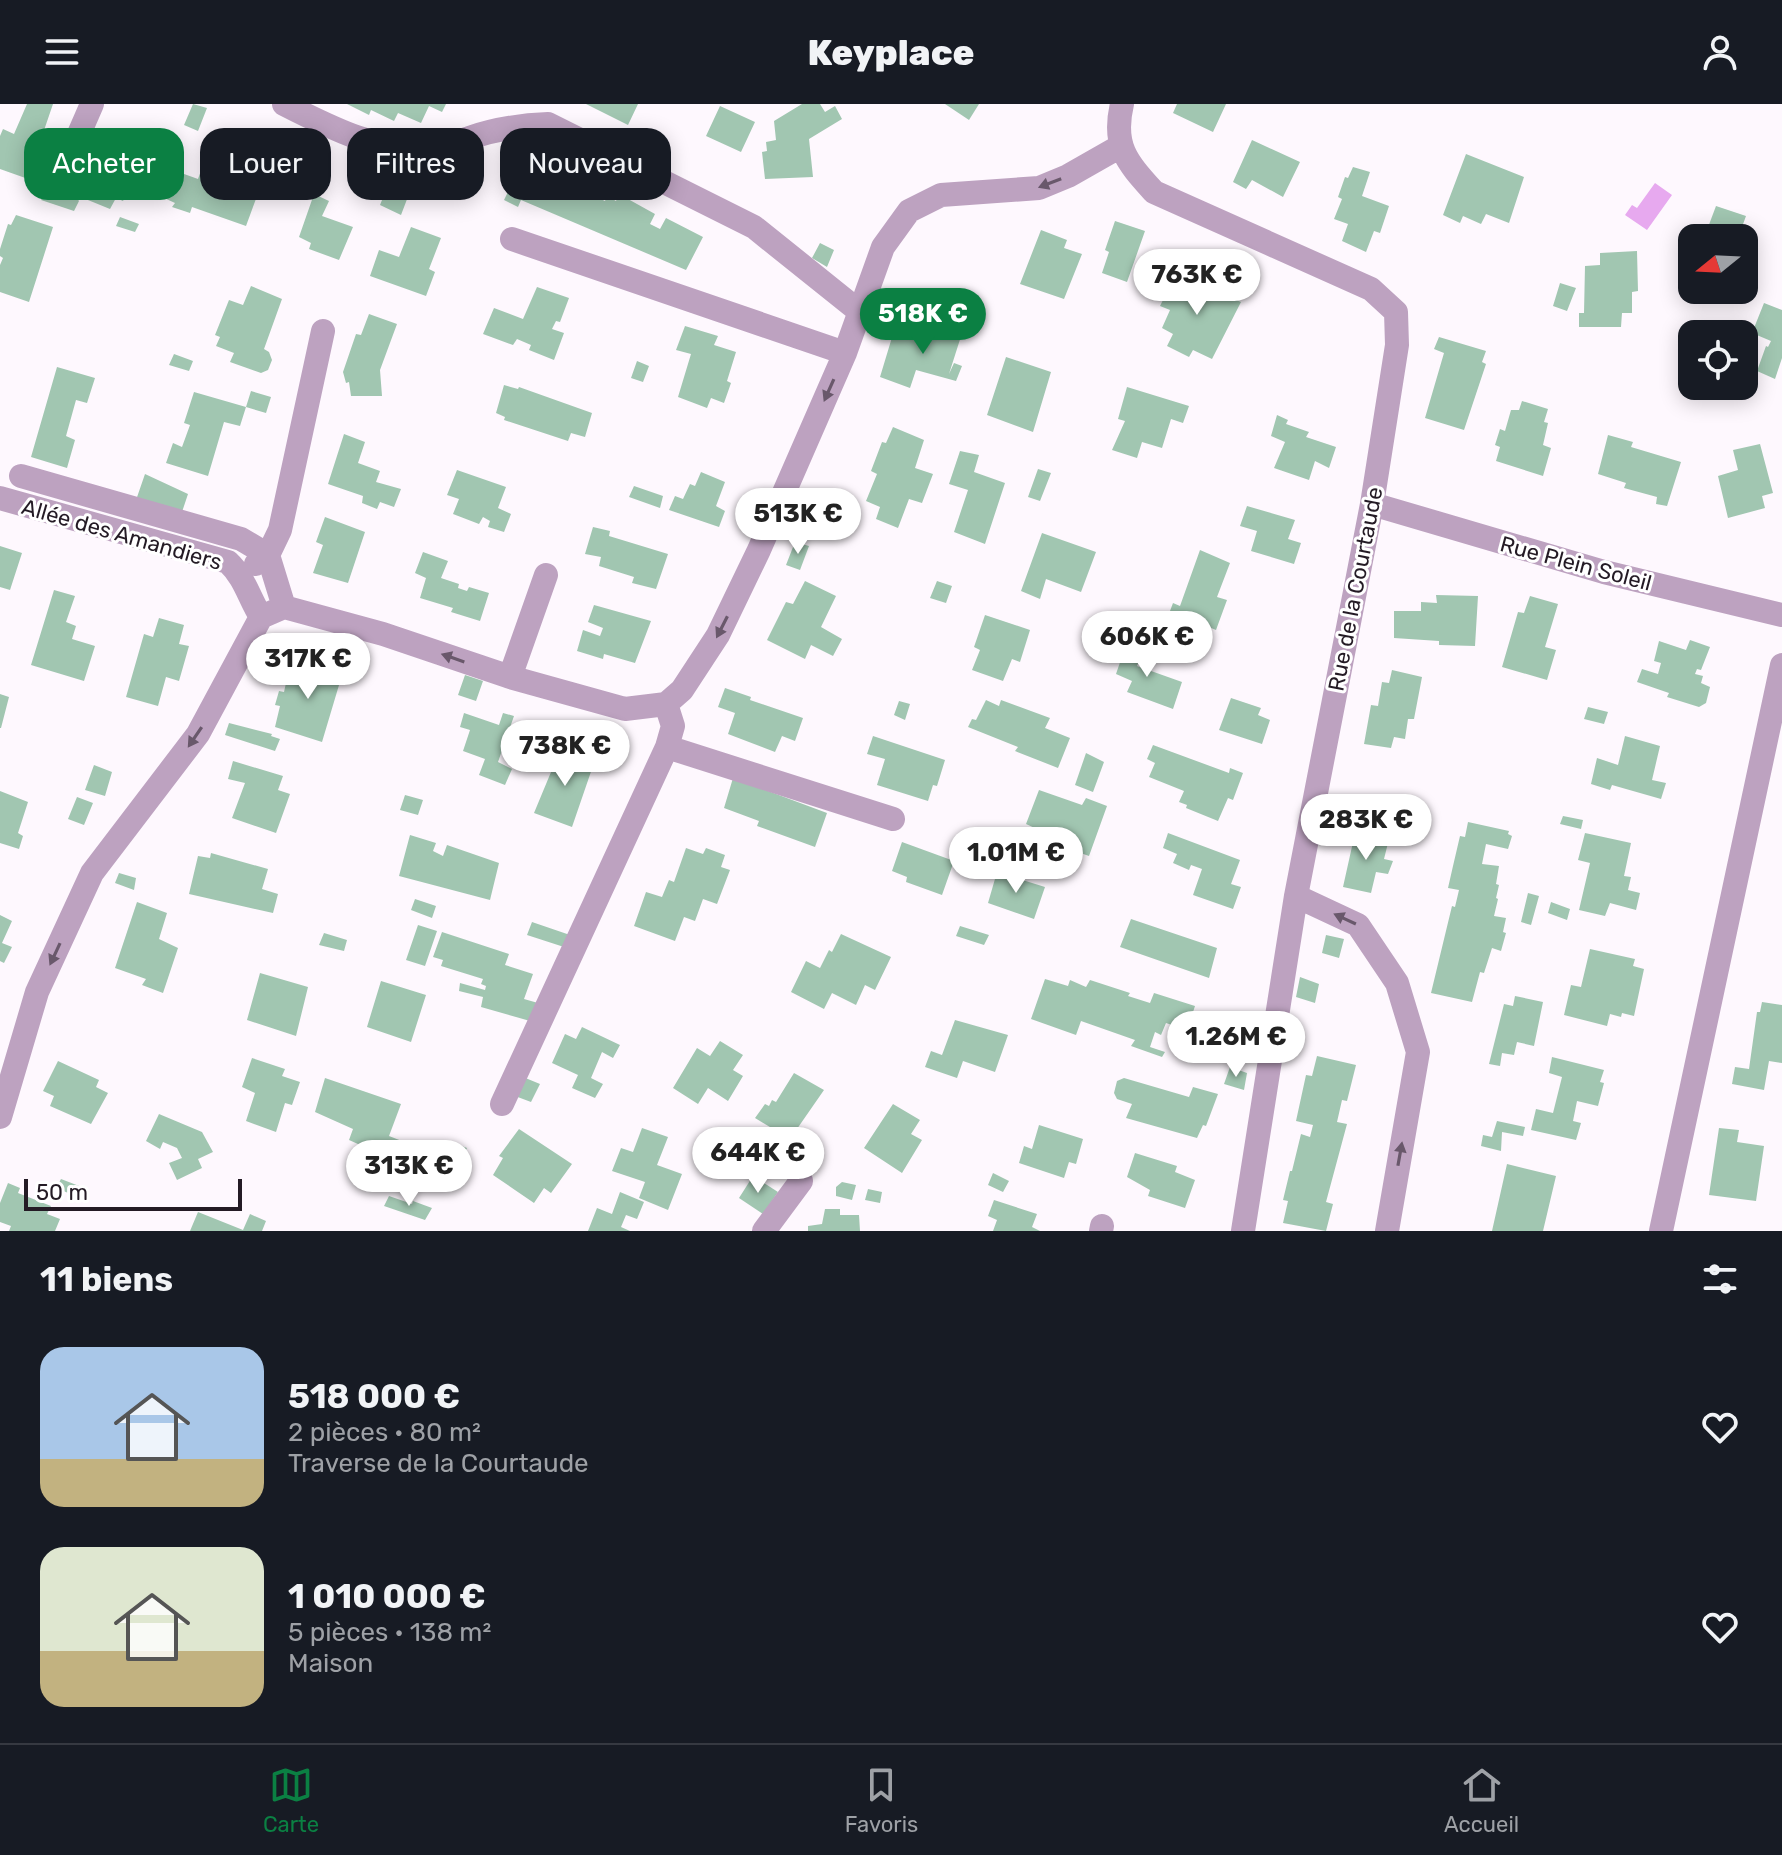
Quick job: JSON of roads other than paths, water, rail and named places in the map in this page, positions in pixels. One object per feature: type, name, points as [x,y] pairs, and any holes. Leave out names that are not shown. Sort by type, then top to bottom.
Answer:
[{"type":"street","points":[[82,128],[92,104]]},
{"type":"street","points":[[284,104],[343,134],[396,147],[437,150],[471,137],[521,125],[548,124],[754,227],[860,312]]},
{"type":"street","points":[[521,125],[534,104]]},
{"type":"street","points":[[0,1117],[37,992],[92,873],[198,734],[261,617],[284,607],[383,634],[510,677],[625,709],[666,704],[682,690],[718,635],[759,550],[845,353],[883,247],[909,211],[941,195],[1039,188],[1068,176],[1119,147],[1118,122],[1122,104]]},
{"type":"street","name":"Rue de la Courtaude","points":[[1119,147],[1154,192],[1371,289],[1396,312],[1397,345],[1372,504],[1296,896],[1243,1231]]},
{"type":"street","points":[[512,239],[845,353]]},
{"type":"street","points":[[261,617],[241,575],[268,555],[280,530],[323,331]]},
{"type":"street","points":[[21,476],[241,539],[268,555],[284,607]]},
{"type":"street","name":"Allée des Amandiers","points":[[0,498],[228,562],[241,575]]},
{"type":"street","name":"Rue Plein Soleil","points":[[1372,504],[1604,572],[1782,615]]},
{"type":"street","points":[[510,677],[546,575]]},
{"type":"street","points":[[1661,1231],[1782,665]]},
{"type":"street","points":[[502,1104],[667,747],[673,726],[666,704]]},
{"type":"street","points":[[667,747],[893,819]]},
{"type":"street","points":[[1296,896],[1358,925],[1397,983],[1418,1052],[1387,1231]]},
{"type":"street","points":[[764,1231],[801,1181]]}]
